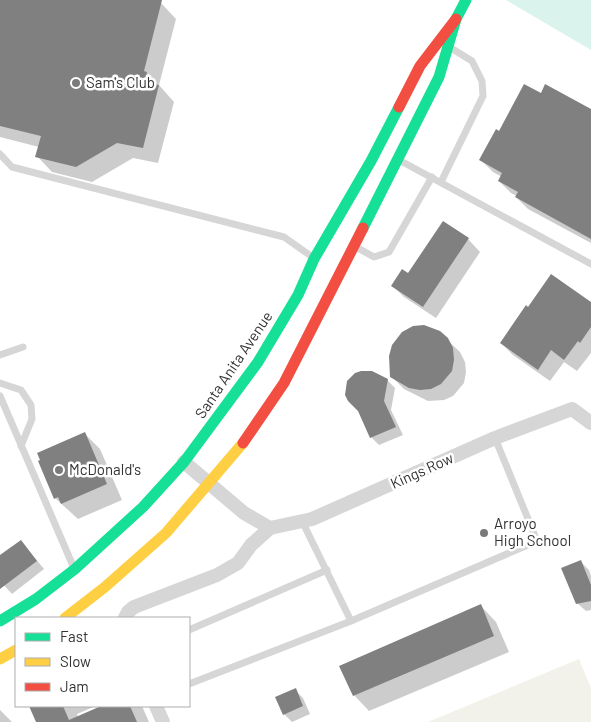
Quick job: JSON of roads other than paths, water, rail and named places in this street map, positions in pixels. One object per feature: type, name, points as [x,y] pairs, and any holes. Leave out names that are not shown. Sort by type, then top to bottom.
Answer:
[{"type":"main road","name":"Santa Anita Avenue","points":[[66,617],[105,587],[166,533],[252,431],[284,383],[354,246],[420,66],[444,42],[466,0]]},
{"type":"main road","name":"Santa Anita Avenue","points":[[0,621],[36,599],[75,569],[143,507],[184,462],[258,362],[298,295],[314,259],[438,77],[444,42]]},
{"type":"main road","points":[[314,259],[318,278]]},
{"type":"main road","points":[[300,352],[299,331],[302,324]]},
{"type":"main road","points":[[0,659],[15,651]]},
{"type":"street","name":"Kings Row","points":[[126,617],[134,607],[216,575],[238,564],[251,545],[270,528],[312,519],[495,438],[572,409],[591,423]]},
{"type":"street","points":[[184,462],[244,513],[270,528]]},
{"type":"street","points":[[156,707],[163,722]]},
{"type":"lane","points":[[441,182],[483,96],[482,81],[472,61],[444,42]]},
{"type":"lane","points":[[388,151],[591,264]]},
{"type":"lane","points":[[0,154],[12,167],[284,237],[314,259]]},
{"type":"lane","points":[[354,246],[374,257],[389,252],[432,177]]},
{"type":"lane","points":[[0,355],[23,347]]},
{"type":"lane","points":[[0,383],[21,390],[31,405],[32,419],[22,446]]},
{"type":"lane","points":[[0,396],[75,569]]},
{"type":"lane","points":[[190,684],[351,621],[537,541],[495,438]]},
{"type":"lane","points":[[302,521],[351,621]]},
{"type":"lane","points":[[190,630],[327,570]]},
{"type":"place","name":"Sam's Club","points":[[76,83]]},
{"type":"place","name":"McDonald's","points":[[59,470]]},
{"type":"place","name":"Arroyo High School","points":[[484,533]]}]
